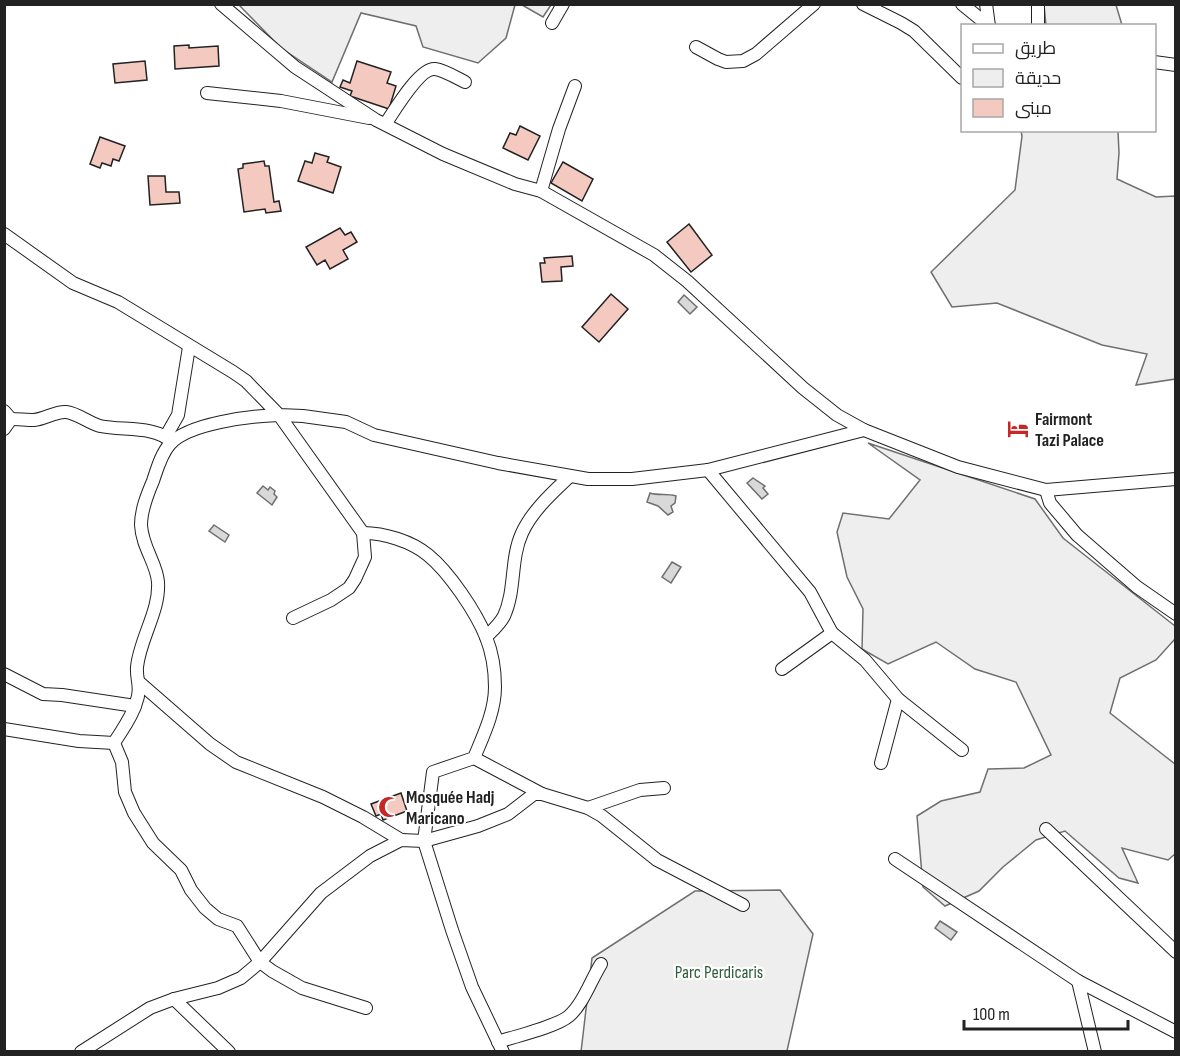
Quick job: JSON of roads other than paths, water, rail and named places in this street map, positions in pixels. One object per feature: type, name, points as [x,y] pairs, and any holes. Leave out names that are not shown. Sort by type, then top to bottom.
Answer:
[{"type":"street","points":[[221,4],[295,67],[381,121],[443,154],[515,184],[541,192],[654,255],[696,288],[803,388],[837,415],[864,430],[957,467],[1046,490],[1176,479]]},
{"type":"street","points":[[552,22],[563,4]]},
{"type":"street","points":[[696,47],[726,62],[743,61],[756,54],[814,4]]},
{"type":"street","points":[[863,4],[914,31],[961,76]]},
{"type":"street","points":[[962,4],[987,24]]},
{"type":"street","points":[[986,4],[989,24]]},
{"type":"street","points":[[1038,4],[1038,24]]},
{"type":"street","points":[[1156,62],[1176,65]]},
{"type":"street","points":[[381,121],[426,71],[436,69],[465,82]]},
{"type":"street","points":[[541,192],[559,129],[575,86]]},
{"type":"street","points":[[207,93],[281,101],[381,121]]},
{"type":"street","points":[[4,234],[73,283],[118,302],[246,381],[279,415],[363,533],[365,556],[349,588],[342,594],[293,618]]},
{"type":"street","points":[[114,743],[135,706],[140,683],[138,665],[156,602],[158,584],[143,541],[141,519],[147,495],[178,415],[189,347]]},
{"type":"street","points":[[7,420],[34,420],[68,411],[99,425],[148,431],[169,439],[212,425],[250,417],[303,416],[345,422],[374,435],[498,463],[570,476],[611,480],[708,470],[864,430]]},
{"type":"street","points":[[708,470],[810,592],[832,633],[865,660],[898,699],[962,750]]},
{"type":"street","points":[[486,638],[503,617],[509,601],[521,535],[529,520],[570,476]]},
{"type":"street","points":[[1046,490],[1050,504],[1077,534],[1137,586],[1176,614]]},
{"type":"street","points":[[363,533],[379,534],[396,539],[426,553],[444,570],[486,638],[494,677],[494,700],[474,758]]},
{"type":"street","points":[[782,669],[832,633]]},
{"type":"street","points":[[4,674],[44,694],[135,706]]},
{"type":"street","points":[[140,683],[210,744],[236,762],[323,797],[401,840],[424,841],[478,826],[516,809],[534,794],[542,794]]},
{"type":"street","points":[[881,762],[898,699]]},
{"type":"street","points":[[4,729],[79,741],[114,743]]},
{"type":"street","points":[[114,743],[122,762],[129,802],[142,827],[153,843],[181,870],[191,891],[206,908],[218,919],[237,926],[260,962],[293,984],[366,1008]]},
{"type":"street","points":[[601,964],[578,1004],[567,1017],[501,1047],[469,977],[424,841],[433,772],[474,758],[542,794],[588,808],[617,827],[657,860],[743,905]]},
{"type":"street","points":[[588,808],[640,790],[664,788]]},
{"type":"street","points":[[1046,829],[1176,952]]},
{"type":"street","points":[[81,1052],[139,1014],[174,999],[230,984],[241,978],[260,962],[321,893],[370,856],[401,840]]},
{"type":"street","points":[[896,859],[1078,981],[1176,1032]]},
{"type":"street","points":[[1078,981],[1095,1052]]},
{"type":"street","points":[[174,999],[229,1052]]},
{"type":"place","name":"Fairmont Tazi Palace","points":[[1018,429]]},
{"type":"place","name":"Mosquée Hadj Maricano","points":[[389,807]]},
{"type":"park label","name":"Parc Perdicaris","points":[[719,972]]}]
